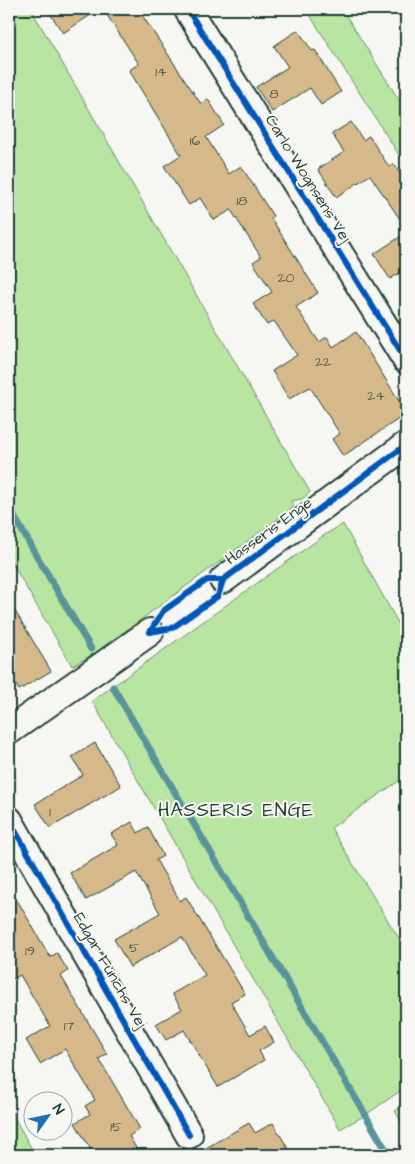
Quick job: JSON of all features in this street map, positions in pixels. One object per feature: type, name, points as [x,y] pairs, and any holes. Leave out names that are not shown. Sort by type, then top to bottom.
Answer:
[{"type":"street","name":"Carlo Wognsens Vej","points":[[188,10],[406,360]]},
{"type":"street","name":"Hasseris Enge","points":[[223,580],[406,445]]},
{"type":"street","points":[[9,731],[150,632]]},
{"type":"street","name":"Edgar Funchs Vej","points":[[9,820],[189,1135]]},
{"type":"green space","points":[[9,9],[31,9],[310,492],[302,499],[291,501],[294,507],[98,651],[72,666],[9,558]]},
{"type":"green space","points":[[306,9],[342,9],[406,111],[406,166]]},
{"type":"green space","points":[[343,524],[403,632],[400,635],[406,645],[406,776],[331,828],[406,950],[406,1087],[364,1116],[340,1129],[92,701],[326,534]]},
{"type":"green space","points":[[406,1103],[406,1130],[395,1111]]},
{"type":"green space","points":[[9,1108],[22,1132],[22,1142],[28,1142],[35,1155],[9,1155]]},
{"type":"building","points":[[47,9],[100,9],[63,33]]},
{"type":"building","points":[[103,9],[138,9],[201,104],[208,99],[224,125],[206,137],[229,174],[241,166],[318,293],[296,307],[319,342],[327,337],[333,347],[356,332],[406,412],[406,414],[343,456],[332,439],[340,434],[310,387],[289,399],[272,371],[297,355],[274,321],[267,325],[253,304],[272,292],[253,262],[261,257],[231,210],[214,220],[200,198],[189,205],[164,166],[181,155],[129,70],[139,64]]},
{"type":"building","points":[[298,30],[312,51],[315,50],[341,92],[321,105],[310,88],[272,112],[256,87],[288,67],[274,46]]},
{"type":"building","points":[[351,122],[363,140],[369,136],[389,167],[394,164],[406,183],[406,228],[370,175],[336,197],[318,169],[344,152],[332,134]]},
{"type":"building","points":[[406,233],[406,269],[390,279],[374,254]]},
{"type":"building","points":[[9,601],[51,671],[19,690],[9,674]]},
{"type":"building","points":[[95,743],[121,786],[50,828],[35,804],[83,775],[72,757]]},
{"type":"building","points":[[132,822],[138,833],[148,827],[163,856],[156,860],[180,901],[186,897],[245,994],[231,1002],[250,1035],[265,1026],[274,1042],[259,1051],[264,1060],[218,1087],[184,1030],[166,1040],[156,1024],[182,1009],[172,994],[205,975],[182,937],[130,967],[114,939],[160,913],[136,872],[86,900],[70,873],[118,845],[111,834]]},
{"type":"building","points":[[9,886],[50,957],[57,953],[68,971],[61,976],[107,1054],[99,1059],[140,1129],[129,1136],[136,1148],[124,1155],[94,1155],[75,1123],[90,1114],[85,1106],[95,1100],[65,1049],[40,1064],[26,1040],[50,1026],[20,975],[9,981]]},
{"type":"building","points":[[249,1123],[255,1133],[273,1123],[292,1155],[194,1155]]},
{"type":"waterway","points":[[9,508],[91,649]]},
{"type":"waterway","points":[[113,687],[389,1155]]},
{"type":"cycle path","points":[[188,10],[406,360]]},
{"type":"cycle path","points":[[150,632],[172,628],[218,596],[223,580],[406,445]]},
{"type":"cycle path","points":[[150,632],[163,611],[207,580],[223,580]]},
{"type":"cycle path","points":[[9,820],[189,1135]]},
{"type":"district","name":"HASSERIS ENGE","points":[[236,809]]}]
